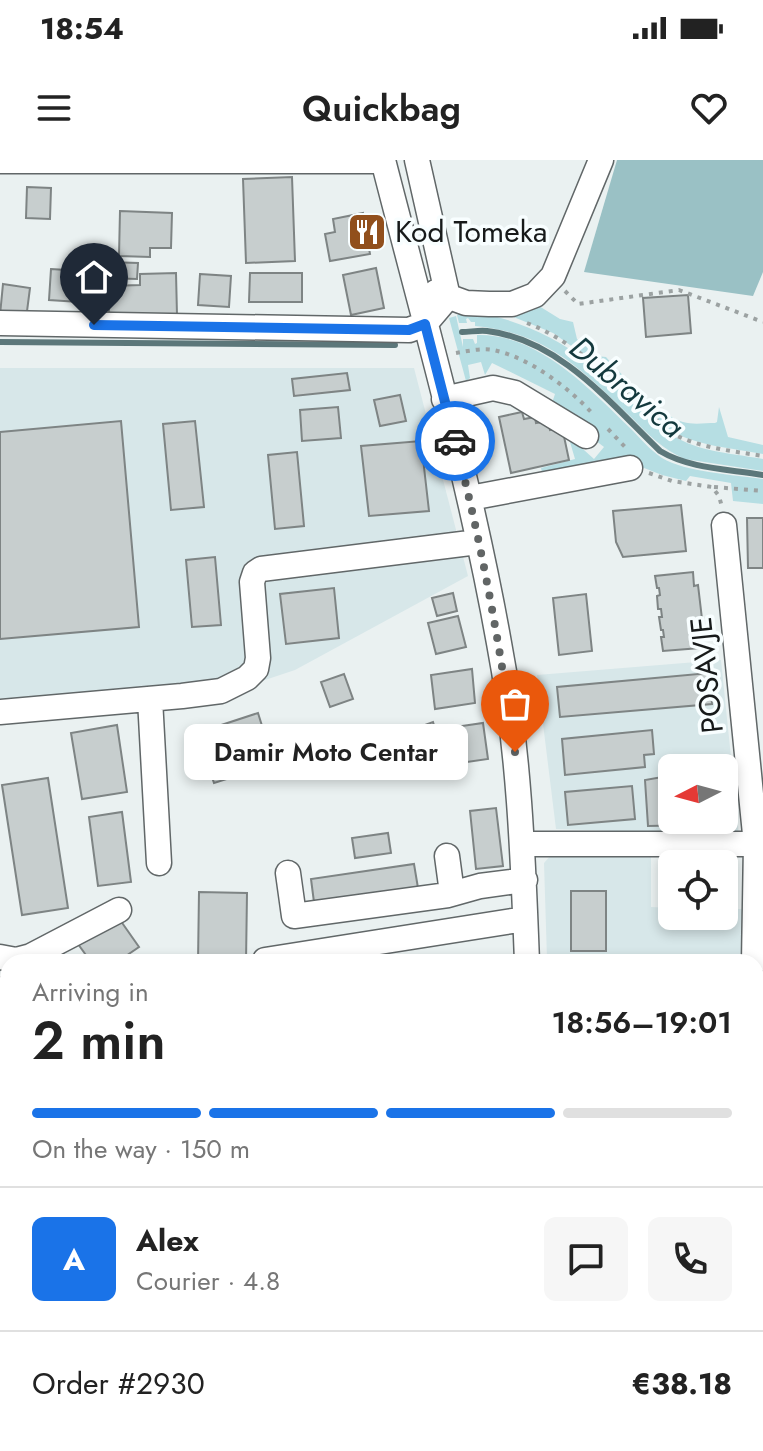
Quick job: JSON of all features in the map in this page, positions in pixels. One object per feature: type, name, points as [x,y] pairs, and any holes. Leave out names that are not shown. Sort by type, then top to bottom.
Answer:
[{"type":"street","points":[[0,161],[383,160],[470,498],[500,644],[515,752],[525,880],[527,954]]},
{"type":"street","points":[[417,160],[448,297]]},
{"type":"street","points":[[415,285],[466,303],[512,304],[535,295],[551,279],[601,160]]},
{"type":"street","points":[[0,323],[409,330],[425,324],[448,297]]},
{"type":"street","points":[[444,399],[493,388],[515,393],[586,436]]},
{"type":"street","points":[[470,498],[630,468]]},
{"type":"street","name":"POSAVJE","points":[[724,525],[760,844],[754,954]]},
{"type":"street","points":[[0,712],[221,691],[247,678],[256,669],[258,658],[252,582],[255,573],[261,569],[478,542]]},
{"type":"street","points":[[150,699],[159,863]]},
{"type":"street","points":[[522,844],[760,844]]},
{"type":"street","points":[[447,856],[452,893]]},
{"type":"street","points":[[288,873],[294,916],[525,880]]},
{"type":"street","points":[[35,954],[119,910]]},
{"type":"street","points":[[303,954],[525,919]]},
{"type":"street","points":[[0,939],[0,955]]},
{"type":"path","points":[[551,279],[578,304],[679,290],[763,322]]},
{"type":"path","points":[[519,320],[550,334],[580,354],[673,434],[715,448],[763,456]]},
{"type":"path","points":[[630,468],[672,481],[763,491]]},
{"type":"path","points":[[712,487],[722,505],[724,525]]},
{"type":"shaded area","points":[[617,160],[763,160],[763,272],[753,296],[584,272]]},
{"type":"shaded area","points":[[539,306],[560,319],[573,322],[577,339],[597,356],[606,357],[664,412],[687,423],[715,423],[719,407],[728,437],[763,445],[763,454],[704,443],[671,431],[601,367],[553,333],[506,314]]},
{"type":"shaded area","points":[[472,310],[548,336],[600,372],[667,432],[698,447],[763,459],[763,471],[685,459],[677,455],[656,441],[580,370],[544,346],[501,330],[475,326],[475,322],[468,318],[467,323],[459,323],[457,315]]},
{"type":"shaded area","points":[[456,316],[463,347],[463,339],[473,339],[477,343],[477,335],[521,343],[562,366],[581,381],[662,458],[697,470],[763,479],[763,504],[733,501],[731,483],[690,476],[686,481],[639,466],[543,477],[541,468],[575,459],[570,442],[574,441],[594,459],[604,447],[591,437],[596,431],[568,410],[552,403],[555,394],[492,363],[485,375],[481,362],[468,365],[470,378],[466,381],[449,318]]},
{"type":"shaded area","points":[[0,368],[414,368],[468,576],[295,670],[262,681],[0,713]]},
{"type":"shaded area","points":[[721,660],[731,754],[658,754],[658,832],[556,829],[537,675]]},
{"type":"shaded area","points":[[552,854],[651,855],[651,907],[658,907],[658,930],[738,930],[738,909],[743,909],[742,954],[547,954],[544,863]]},
{"type":"building","points":[[292,177],[295,261],[246,263],[243,179]]},
{"type":"building","points":[[27,187],[51,188],[50,219],[26,218]]},
{"type":"building","points":[[120,211],[172,213],[171,248],[150,248],[150,257],[119,256]]},
{"type":"building","points":[[363,213],[370,254],[330,261],[325,234],[335,232],[333,219]]},
{"type":"building","points":[[107,262],[138,263],[137,279],[106,278]]},
{"type":"building","points":[[376,268],[384,308],[351,315],[343,275]]},
{"type":"building","points":[[51,269],[81,271],[79,302],[49,300]]},
{"type":"building","points":[[176,273],[177,315],[109,316],[109,286],[140,285],[140,274]]},
{"type":"building","points":[[250,273],[302,273],[302,302],[249,302]]},
{"type":"building","points":[[200,274],[231,276],[229,307],[198,305]]},
{"type":"building","points":[[3,284],[30,288],[26,319],[0,315]]},
{"type":"building","points":[[688,295],[691,333],[646,337],[643,298]]},
{"type":"building","points":[[347,373],[350,390],[294,396],[292,379]]},
{"type":"building","points":[[400,395],[406,421],[380,426],[374,400]]},
{"type":"building","points":[[338,407],[341,438],[302,441],[300,410]]},
{"type":"building","points":[[522,412],[524,419],[535,417],[536,423],[548,421],[550,430],[562,427],[569,460],[511,473],[499,417]]},
{"type":"building","points":[[121,421],[139,627],[0,639],[0,432]]},
{"type":"building","points":[[195,421],[204,507],[171,510],[163,424]]},
{"type":"building","points":[[421,441],[429,511],[369,516],[361,446]]},
{"type":"building","points":[[297,452],[304,526],[275,529],[268,455]]},
{"type":"building","points":[[681,505],[686,551],[623,557],[616,542],[613,511]]},
{"type":"building","points":[[747,518],[763,518],[763,568],[748,568]]},
{"type":"building","points":[[215,557],[221,625],[192,627],[186,560]]},
{"type":"building","points":[[693,572],[694,586],[698,585],[704,636],[699,637],[700,648],[663,651],[661,637],[664,637],[659,617],[662,617],[657,596],[660,595],[655,576]]},
{"type":"building","points":[[334,588],[339,638],[286,644],[280,594]]},
{"type":"building","points":[[453,593],[457,611],[437,616],[432,598]]},
{"type":"building","points":[[586,594],[592,651],[559,655],[553,598]]},
{"type":"building","points":[[458,616],[466,647],[436,654],[428,623]]},
{"type":"building","points":[[472,669],[475,703],[435,709],[431,675]]},
{"type":"building","points":[[709,673],[712,704],[560,717],[557,687]]},
{"type":"building","points":[[344,674],[353,699],[330,707],[321,682]]},
{"type":"building","points":[[258,713],[274,764],[214,783],[197,733]]},
{"type":"building","points":[[433,722],[437,735],[394,750],[389,738]]},
{"type":"building","points":[[483,723],[488,759],[453,764],[448,728]]},
{"type":"building","points":[[117,725],[127,792],[82,799],[71,733]]},
{"type":"building","points":[[652,730],[654,754],[644,755],[645,767],[565,775],[562,739]]},
{"type":"building","points":[[384,742],[389,757],[338,774],[333,759]]},
{"type":"building","points":[[48,778],[68,908],[22,915],[2,785]]},
{"type":"building","points":[[658,778],[658,826],[648,826],[645,780]]},
{"type":"building","points":[[632,786],[635,819],[568,825],[565,792]]},
{"type":"building","points":[[496,808],[503,866],[476,869],[470,811]]},
{"type":"building","points":[[122,812],[131,882],[98,886],[89,817]]},
{"type":"building","points":[[388,833],[391,853],[355,858],[352,838]]},
{"type":"building","points":[[414,864],[419,894],[315,910],[311,879]]},
{"type":"building","points":[[571,891],[606,891],[606,951],[571,951]]},
{"type":"building","points":[[199,892],[247,893],[246,954],[198,954]]},
{"type":"building","points":[[118,917],[139,947],[129,954],[85,954],[78,944]]},
{"type":"waterway","name":"Dubravica","points":[[462,332],[487,331],[513,337],[561,360],[603,394],[660,451],[672,457],[697,465],[763,475]]},
{"type":"waterway","name":"Dubravica","points":[[0,342],[395,345]]},
{"type":"way so far","points":[[455,441],[500,644],[515,752]]},
{"type":"place","name":"Kod Tomeka","points":[[367,232]]},
{"type":"place","name":"Damir Moto Centar","points":[[515,752]]},
{"type":"route","points":[[94,325],[409,330],[425,324],[455,441]]}]
